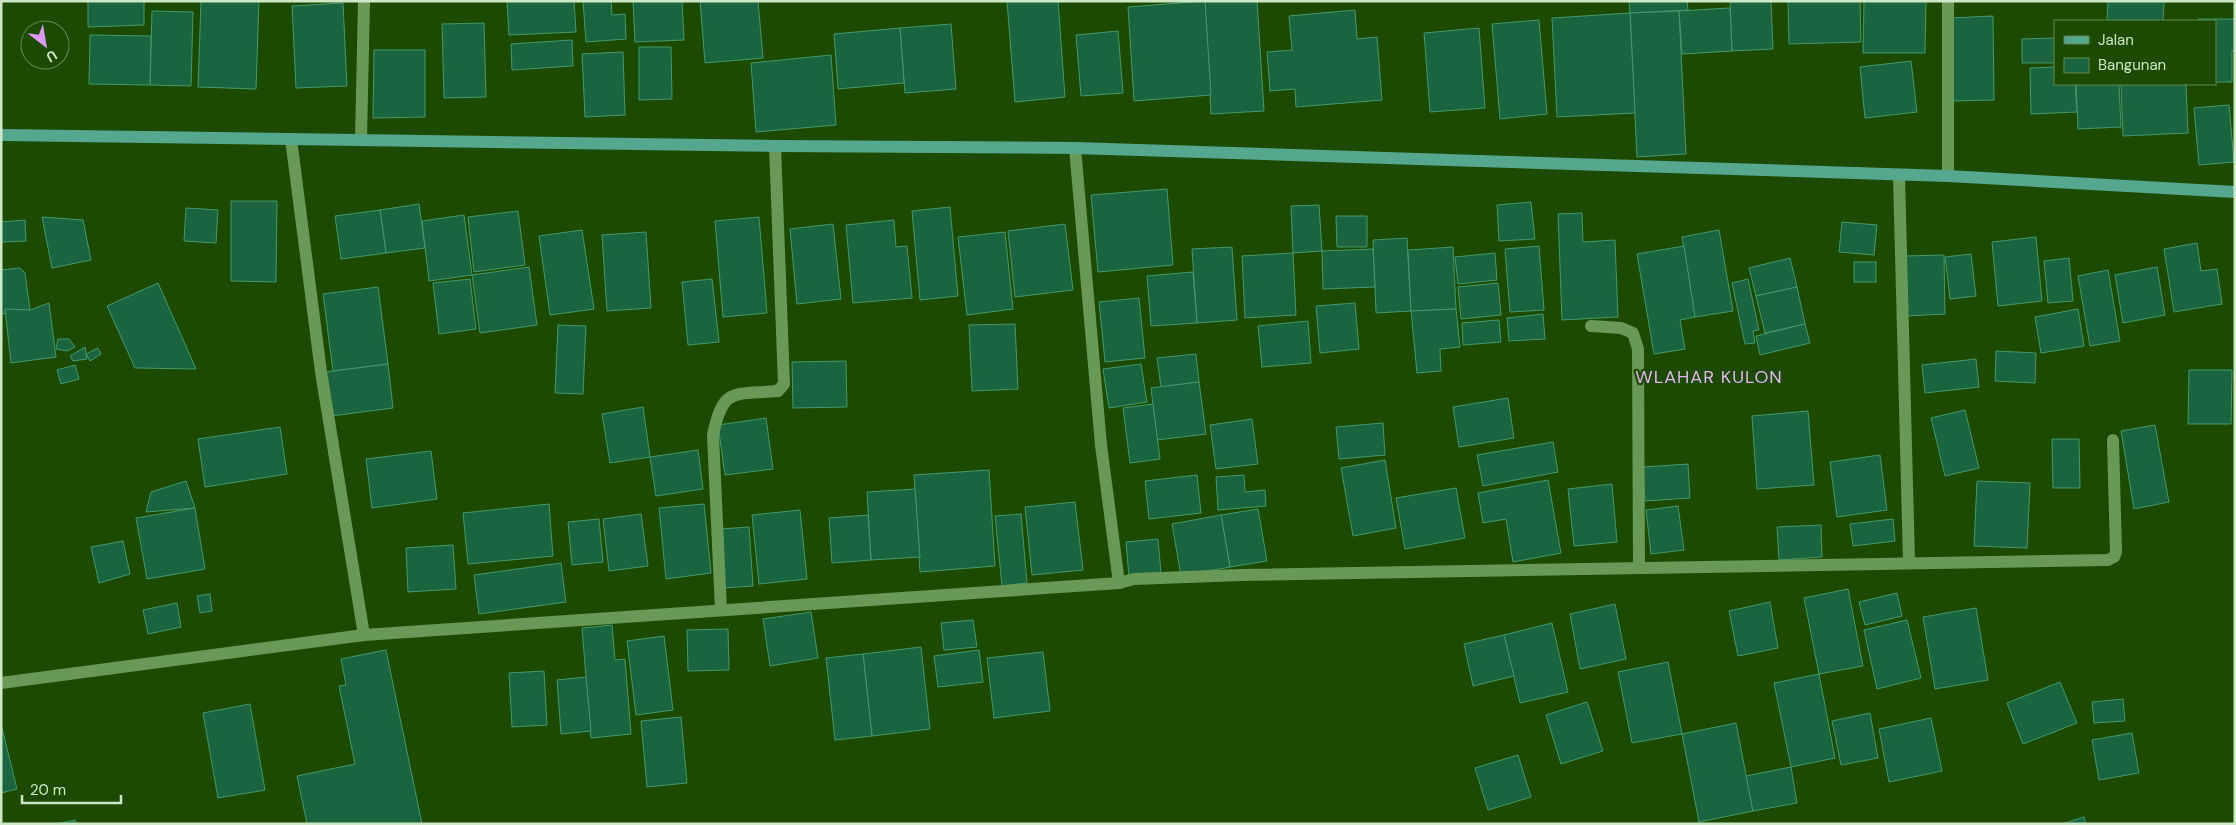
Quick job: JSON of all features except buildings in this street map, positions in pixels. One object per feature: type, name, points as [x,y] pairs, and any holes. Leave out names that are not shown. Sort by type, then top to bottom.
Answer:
[{"type":"main road","points":[[1,135],[775,146],[1075,148],[1899,176],[1948,176],[2235,192]]},
{"type":"street","points":[[361,140],[364,1]]},
{"type":"street","points":[[1948,1],[1948,176]]},
{"type":"street","points":[[291,139],[321,372],[364,635]]},
{"type":"street","points":[[721,610],[713,435],[718,414],[728,398],[737,394],[778,391],[784,384],[775,146]]},
{"type":"street","points":[[1075,148],[1101,445],[1119,583]]},
{"type":"street","points":[[1899,176],[1909,562]]},
{"type":"street","points":[[1591,326],[1621,328],[1633,333],[1638,349],[1639,567]]},
{"type":"street","points":[[1,683],[364,635],[1119,583],[1134,580],[1240,575],[2111,559],[2116,552],[2113,440]]},
{"type":"district","name":"WLAHAR KULON","points":[[1709,377]]}]
